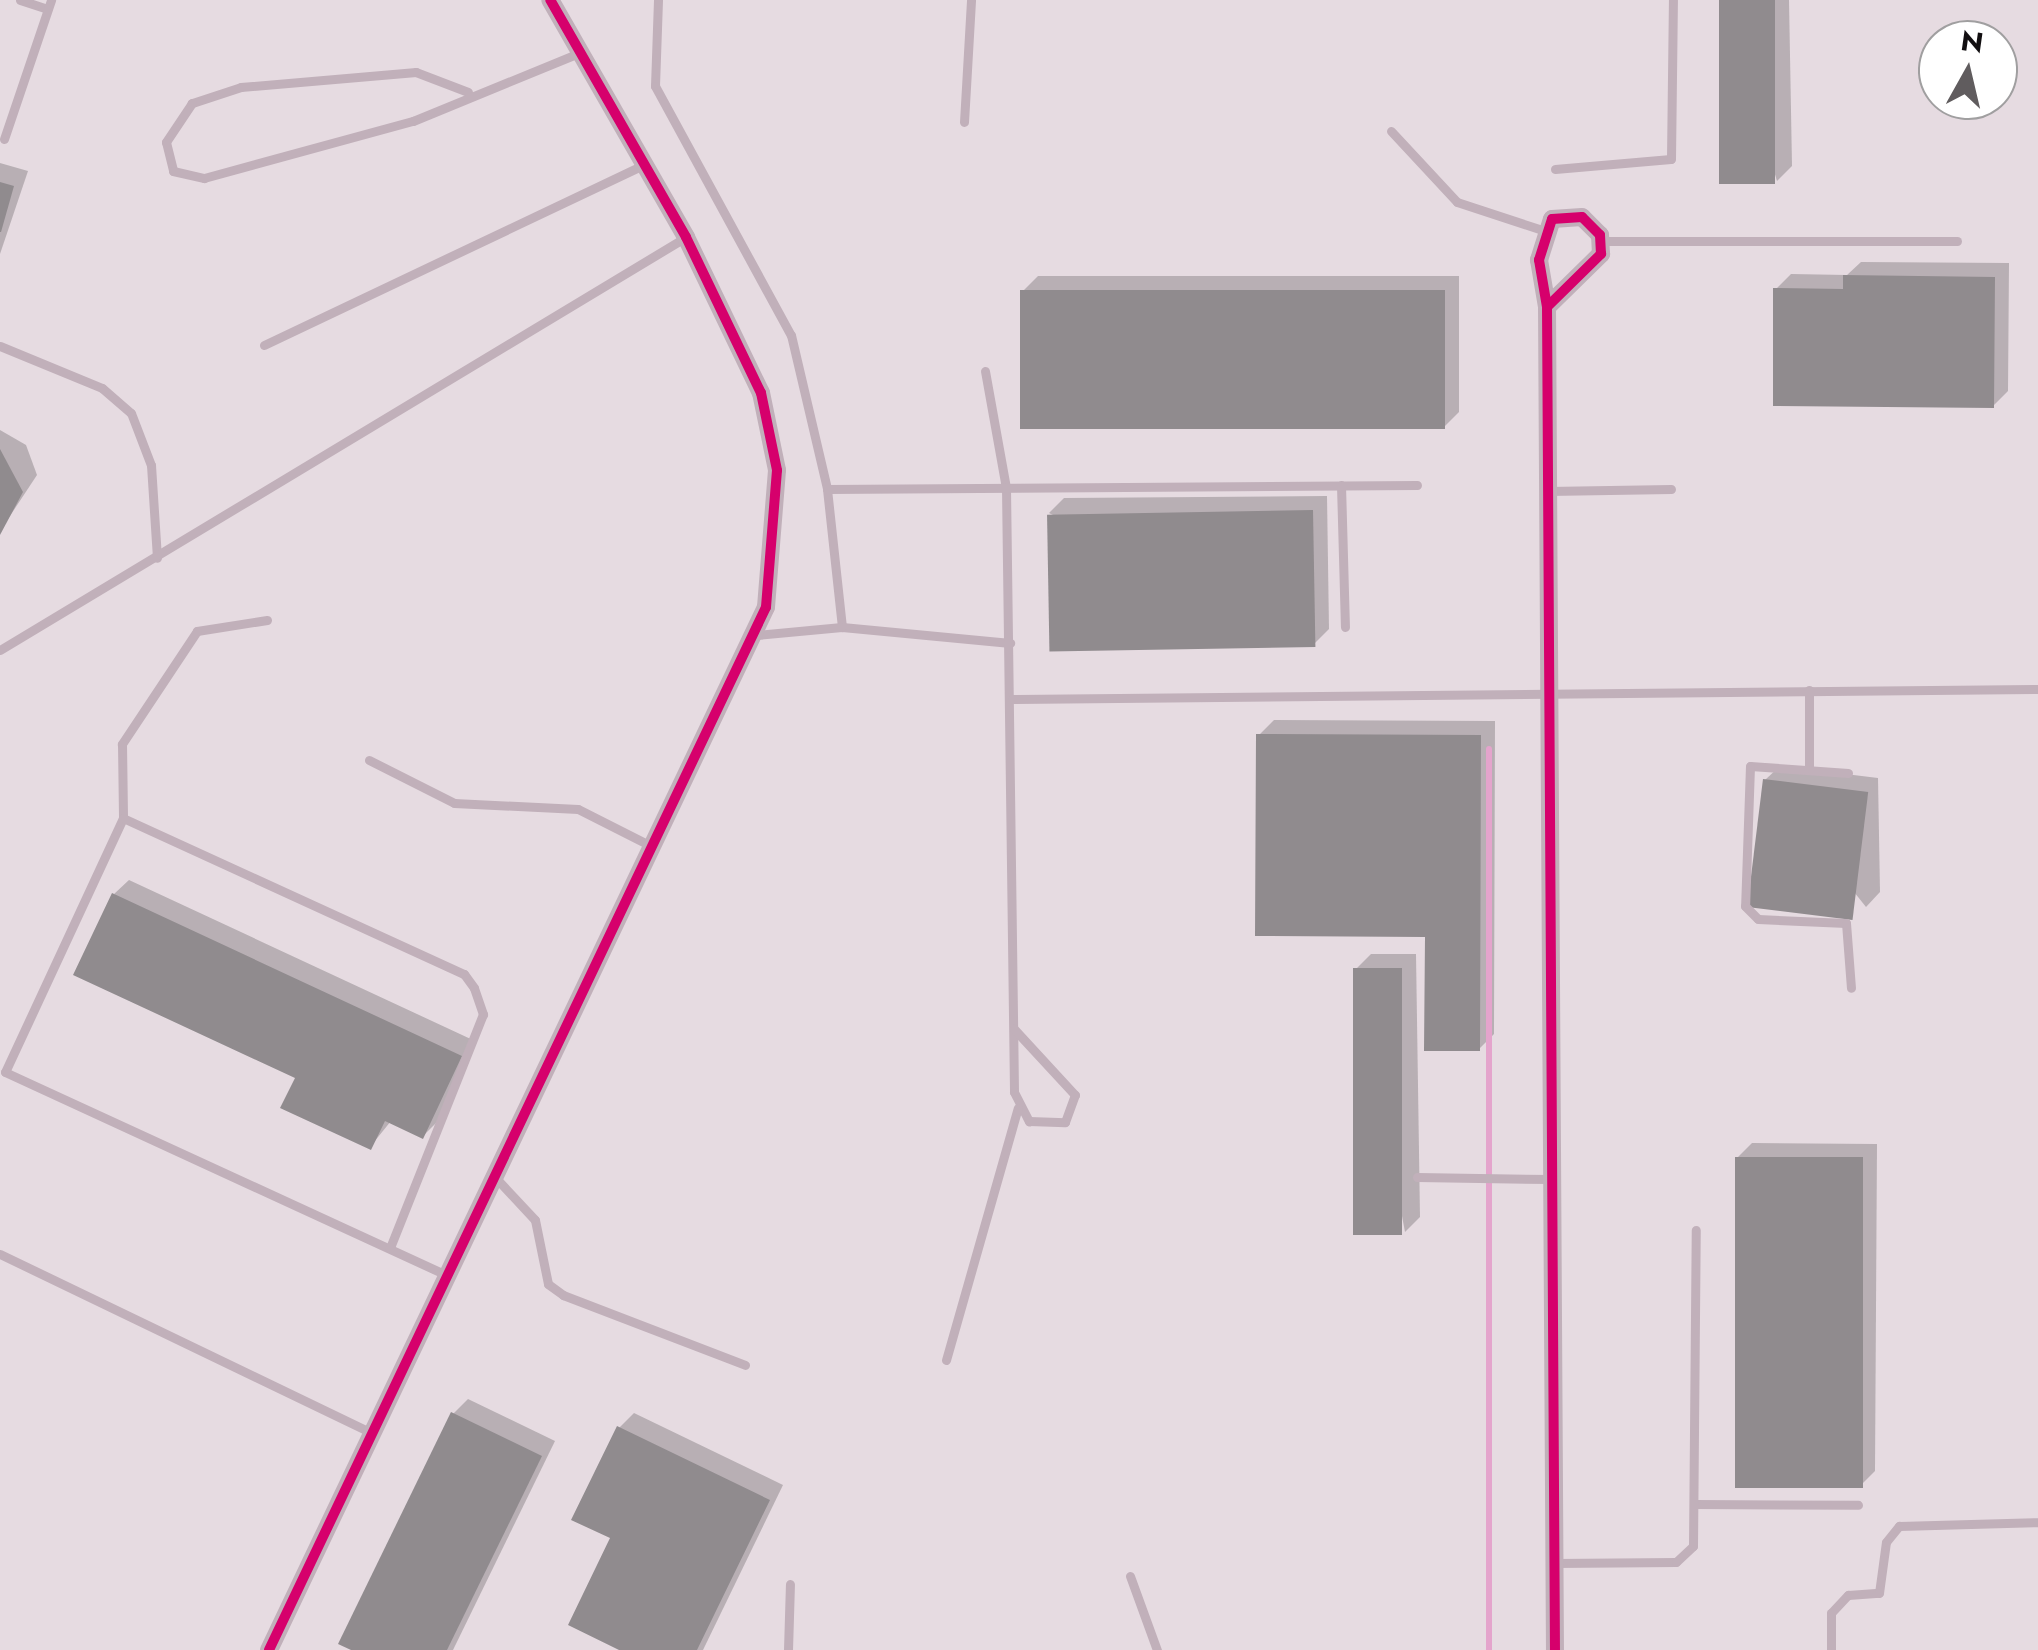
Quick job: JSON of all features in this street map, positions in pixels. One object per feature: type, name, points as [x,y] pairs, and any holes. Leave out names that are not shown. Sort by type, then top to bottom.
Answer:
[{"type":"street","points":[[269,1650],[370,1432],[757,635],[777,510],[771,432],[745,350],[646,164],[550,0]]},
{"type":"street","points":[[1548,307],[1594,265],[1602,241],[1582,216],[1542,230],[1548,307],[1544,491],[1554,1650]]},
{"type":"lane","points":[[4,140],[49,4],[20,0]]},
{"type":"lane","points":[[658,0],[655,86],[792,335],[827,488],[842,627]]},
{"type":"lane","points":[[964,122],[971,0]]},
{"type":"lane","points":[[1555,169],[1671,159],[1673,0]]},
{"type":"lane","points":[[468,92],[416,72],[241,87],[192,104],[166,142],[173,171],[204,178],[413,121],[468,92],[582,52]]},
{"type":"lane","points":[[1391,131],[1457,202],[1542,230]]},
{"type":"lane","points":[[264,345],[646,164]]},
{"type":"lane","points":[[0,650],[686,237]]},
{"type":"lane","points":[[1602,241],[1956,240]]},
{"type":"lane","points":[[0,346],[102,388],[131,414],[151,465],[157,558]]},
{"type":"lane","points":[[946,1360],[1018,1108],[1006,488],[985,371]]},
{"type":"lane","points":[[1342,485],[1345,628]]},
{"type":"lane","points":[[827,488],[1417,485]]},
{"type":"lane","points":[[1544,491],[1671,490]]},
{"type":"lane","points":[[267,620],[197,631],[122,744],[122,818],[5,1072],[448,1276]]},
{"type":"lane","points":[[757,635],[842,627],[1010,643]]},
{"type":"lane","points":[[1012,699],[1546,697],[2038,689]]},
{"type":"lane","points":[[1808,768],[1809,690]]},
{"type":"lane","points":[[369,760],[454,802],[578,809],[654,848]]},
{"type":"lane","points":[[1848,773],[1750,766],[1745,906],[1758,919],[1846,923],[1851,988]]},
{"type":"lane","points":[[122,818],[464,974],[474,988],[484,1014],[390,1248]]},
{"type":"lane","points":[[1014,1030],[1056,1069],[1076,1105],[1054,1126],[1018,1108]]},
{"type":"lane","points":[[494,1176],[535,1220],[548,1284],[562,1295],[745,1365]]},
{"type":"lane","points":[[1417,1176],[1550,1179]]},
{"type":"lane","points":[[1554,1563],[1688,1558],[1694,1504],[1696,1230]]},
{"type":"lane","points":[[0,1254],[370,1432]]},
{"type":"lane","points":[[1694,1504],[1858,1505]]},
{"type":"lane","points":[[1831,1650],[1831,1613],[1848,1595],[1879,1593],[1886,1542],[1899,1526],[2038,1522]]},
{"type":"lane","points":[[1130,1576],[1157,1650]]},
{"type":"lane","points":[[788,1650],[790,1584]]},
{"type":"shaded area","points":[[0,0],[2038,0],[2038,1650],[0,1650]]},
{"type":"building","points":[[1719,0],[1775,0],[1775,184],[1719,184]]},
{"type":"building","points":[[0,182],[14,186],[1,232],[0,232]]},
{"type":"building","points":[[1843,275],[1995,277],[1994,408],[1773,406],[1773,288],[1843,289]]},
{"type":"building","points":[[1020,290],[1445,290],[1445,429],[1020,429]]},
{"type":"building","points":[[0,449],[23,492],[0,535]]},
{"type":"building","points":[[1313,510],[1315,647],[1049,652],[1047,515]]},
{"type":"building","points":[[1256,734],[1481,735],[1480,1051],[1424,1051],[1425,937],[1255,936]]},
{"type":"building","points":[[1763,779],[1868,792],[1852,920],[1747,907]]},
{"type":"building","points":[[112,893],[462,1056],[423,1139],[385,1121],[371,1150],[280,1108],[295,1078],[73,975]]},
{"type":"building","points":[[1353,968],[1402,968],[1402,1235],[1353,1235]]},
{"type":"building","points":[[1735,1157],[1863,1157],[1863,1488],[1735,1488]]},
{"type":"building","points":[[451,1412],[542,1456],[447,1650],[351,1650],[338,1644]]},
{"type":"building","points":[[617,1426],[770,1500],[697,1650],[619,1650],[568,1625],[610,1538],[571,1520]]},
{"type":"waterway","points":[[1489,749],[1489,1650]]},
{"type":"cycle path","points":[[269,1650],[766,607],[777,470],[761,393],[686,237],[550,0]]},
{"type":"cycle path","points":[[1547,307],[1601,254],[1600,235],[1582,217],[1552,219],[1539,260],[1547,307],[1555,1650]]}]
